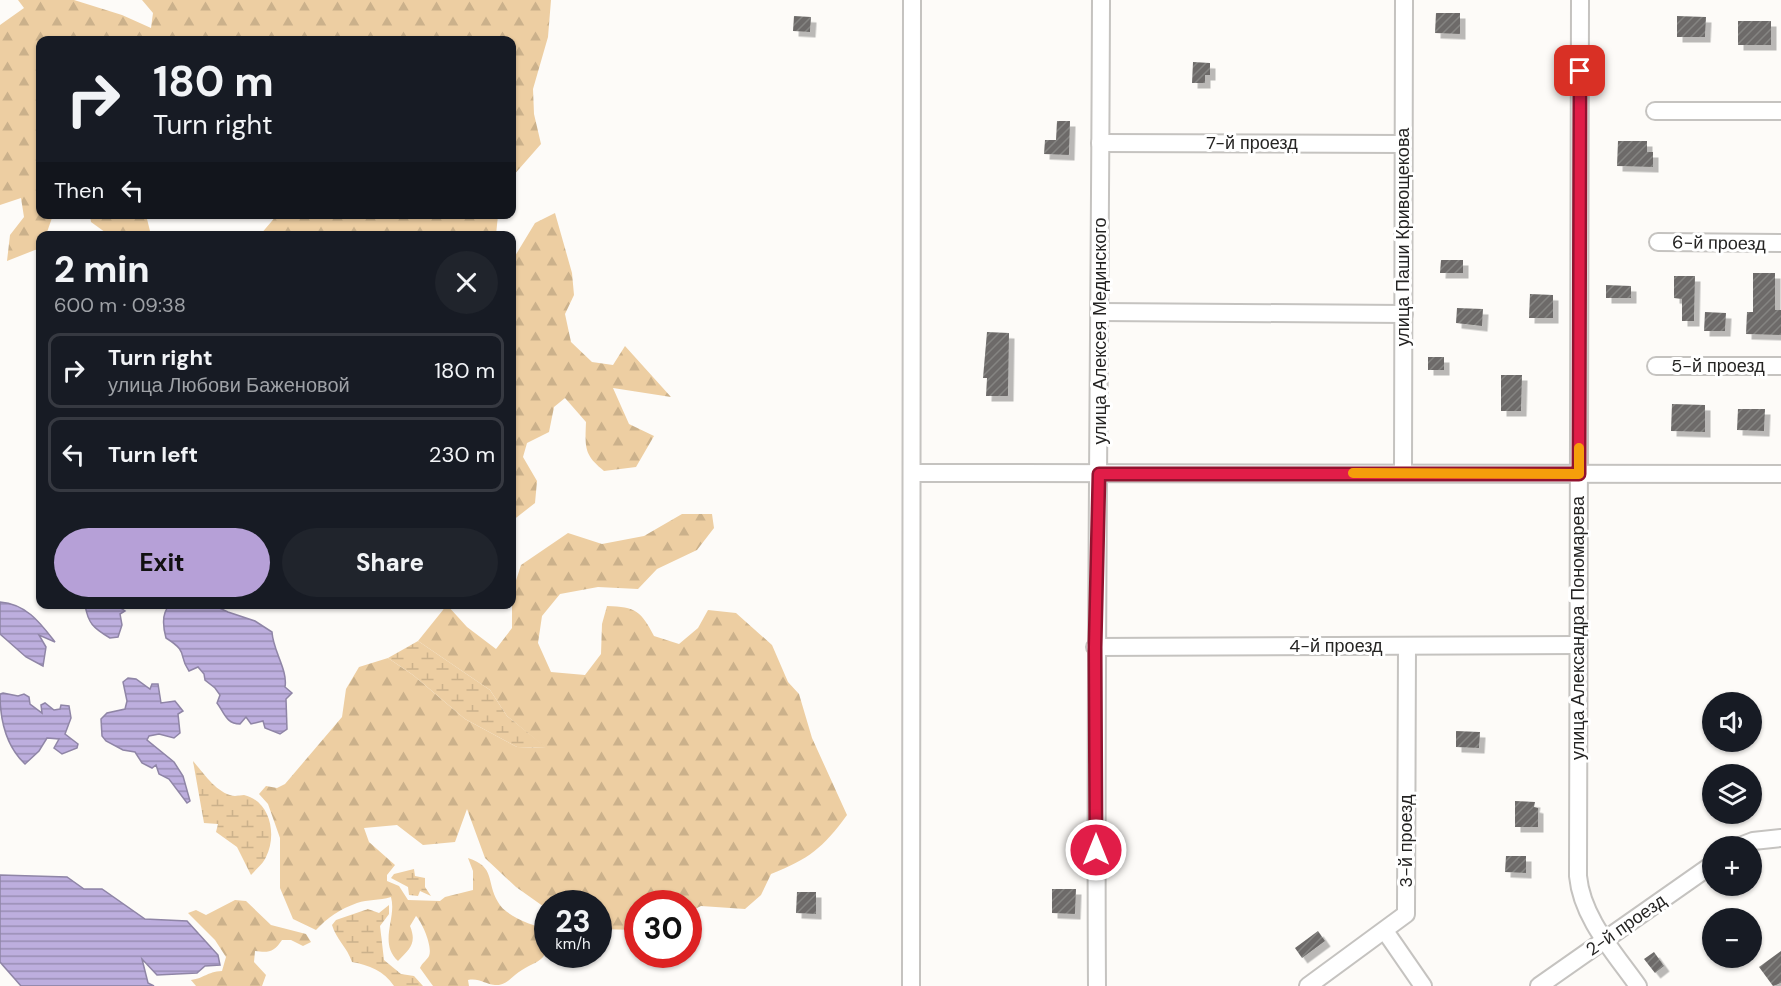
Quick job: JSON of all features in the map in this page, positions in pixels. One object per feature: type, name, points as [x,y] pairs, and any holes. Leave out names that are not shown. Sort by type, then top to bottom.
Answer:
[{"type":"street","points":[[910,986],[912,0]]},
{"type":"street","name":"улица Алексея Мединского","points":[[1096,986],[1095,647],[1101,312],[1101,0]]},
{"type":"street","name":"улица Паши Кривощекова","points":[[1402,473],[1404,0]]},
{"type":"street","name":"улица Александра Пономарева","points":[[1580,0],[1577,645],[1579,883],[1583,902],[1638,986]]},
{"type":"street","points":[[1655,111],[1781,111]]},
{"type":"street","name":"7-й проезд","points":[[1100,143],[1403,144]]},
{"type":"street","name":"6-й проезд","points":[[1658,242],[1781,243]]},
{"type":"street","points":[[1101,312],[1404,314]]},
{"type":"street","name":"5-й проезд","points":[[1656,366],[1781,366]]},
{"type":"street","points":[[912,472],[1781,474]]},
{"type":"street","name":"4-й проезд","points":[[1095,647],[1577,645]]},
{"type":"street","name":"3-й проезд","points":[[1308,986],[1406,914],[1407,646]]},
{"type":"street","points":[[1762,840],[1781,838]]},
{"type":"street","name":"2-й проезд","points":[[1539,986],[1702,872]]},
{"type":"street","points":[[1385,931],[1423,986]]},
{"type":"green space","points":[[18,0],[74,0],[122,15],[151,28],[153,13],[142,0],[551,0],[548,37],[533,89],[534,114],[541,144],[516,172],[516,36],[36,36],[36,219],[52,219],[47,231],[36,231],[36,250],[7,261],[10,235],[24,217],[21,198],[0,205],[0,25],[24,8]]},
{"type":"green space","points":[[555,213],[572,273],[574,295],[565,314],[571,342],[592,362],[613,365],[625,346],[671,397],[613,388],[629,424],[654,436],[636,467],[604,471],[587,450],[586,422],[565,398],[554,407],[549,432],[527,443],[523,457],[537,481],[535,503],[516,518],[516,254],[535,223]]},
{"type":"green space","points":[[91,219],[147,219],[150,231],[103,231],[91,222]]},
{"type":"green space","points":[[274,219],[498,219],[496,231],[263,231]]},
{"type":"green space","points":[[682,514],[712,514],[714,528],[697,550],[657,569],[638,589],[598,587],[560,594],[542,616],[538,643],[551,672],[585,675],[601,654],[602,624],[607,606],[631,609],[641,616],[654,636],[679,644],[698,628],[708,610],[736,613],[772,645],[788,682],[799,694],[812,738],[847,815],[830,836],[796,863],[771,874],[761,895],[745,909],[702,906],[702,890],[624,890],[624,930],[612,929],[612,890],[534,890],[534,900],[516,887],[485,858],[467,809],[455,842],[423,845],[397,825],[364,828],[369,842],[395,865],[387,875],[387,881],[399,886],[408,900],[440,901],[445,897],[473,890],[473,871],[468,858],[483,866],[489,876],[494,895],[502,907],[513,916],[534,925],[534,963],[501,985],[468,980],[469,986],[433,986],[420,968],[429,956],[430,947],[424,929],[416,916],[410,926],[413,937],[411,945],[398,961],[389,946],[391,897],[351,905],[334,914],[316,930],[293,919],[280,888],[280,838],[268,804],[259,794],[266,786],[277,788],[285,784],[342,717],[346,689],[359,667],[388,658],[413,675],[465,719],[517,747],[546,748],[507,716],[490,690],[418,641],[444,609],[451,609],[467,627],[496,649],[512,628],[512,609],[516,609],[516,581],[521,565],[568,533],[602,544],[644,536]]},
{"type":"green space","points":[[418,641],[490,690],[507,716],[547,748],[517,747],[465,719],[413,675],[388,658]]},
{"type":"green space","points":[[193,761],[224,793],[232,796],[244,795],[253,799],[266,812],[271,830],[269,849],[263,862],[251,875],[237,847],[216,832],[218,824],[204,823]]},
{"type":"green space","points":[[414,869],[415,876],[425,878],[425,887],[431,896],[420,891],[418,896],[409,895],[408,887],[391,878],[394,874]]},
{"type":"green space","points":[[235,900],[246,901],[271,925],[306,934],[311,942],[303,946],[291,940],[282,940],[271,951],[255,951],[254,962],[266,975],[262,986],[196,986],[191,980],[222,971],[226,957],[215,940],[188,913],[196,910],[206,915]]},
{"type":"green space","points":[[389,905],[389,914],[380,926],[384,960],[401,974],[414,976],[423,986],[394,986],[386,976],[376,970],[352,962],[332,925],[336,920],[368,909],[379,913]]},
{"type":"shaded area","points":[[0,602],[26,611],[39,622],[55,642],[39,635],[46,647],[43,666],[26,657],[0,634]]},
{"type":"shaded area","points":[[86,609],[122,609],[125,611],[120,614],[122,625],[118,637],[110,638],[95,628]]},
{"type":"shaded area","points":[[167,609],[222,609],[255,621],[272,632],[284,674],[285,687],[292,693],[286,699],[287,729],[280,734],[265,728],[263,721],[251,724],[246,717],[240,724],[228,720],[217,703],[220,695],[215,688],[205,680],[204,674],[198,667],[189,671],[181,651],[166,638],[164,616]]},
{"type":"shaded area","points":[[128,678],[136,679],[150,689],[152,684],[158,684],[161,703],[175,701],[183,711],[178,714],[180,733],[174,738],[159,734],[149,736],[147,740],[174,762],[183,776],[190,801],[187,803],[169,779],[159,774],[156,765],[152,768],[142,763],[135,752],[123,750],[106,741],[102,736],[101,719],[107,713],[125,709],[127,701],[123,682]]},
{"type":"shaded area","points":[[0,694],[18,696],[24,694],[29,697],[30,704],[42,713],[41,705],[45,703],[54,710],[60,709],[61,705],[69,706],[71,718],[65,734],[78,744],[77,748],[62,754],[54,748],[59,739],[47,738],[39,751],[25,764],[13,749],[5,732],[0,704]]},
{"type":"shaded area","points":[[0,875],[67,877],[84,889],[102,889],[145,919],[187,921],[218,955],[220,965],[205,966],[197,973],[157,975],[142,959],[148,983],[154,986],[21,986],[0,962]]},
{"type":"building","points":[[1436,13],[1460,13],[1460,34],[1435,33]]},
{"type":"building","points":[[794,16],[811,17],[810,32],[793,31]]},
{"type":"building","points":[[1677,16],[1706,17],[1705,37],[1677,37]]},
{"type":"building","points":[[1738,21],[1771,21],[1771,45],[1738,45]]},
{"type":"building","points":[[1193,62],[1210,63],[1210,75],[1205,75],[1205,83],[1192,83]]},
{"type":"building","points":[[1057,121],[1070,121],[1069,155],[1044,154],[1045,140],[1056,140]]},
{"type":"building","points":[[1618,141],[1647,141],[1647,152],[1653,152],[1653,167],[1617,166]]},
{"type":"building","points":[[1441,260],[1463,260],[1463,273],[1440,273]]},
{"type":"building","points":[[1753,273],[1775,273],[1775,310],[1781,310],[1781,335],[1746,334],[1747,312],[1753,312]]},
{"type":"building","points":[[1674,276],[1695,276],[1694,321],[1682,321],[1682,299],[1674,298]]},
{"type":"building","points":[[1606,285],[1631,286],[1631,298],[1606,298]]},
{"type":"building","points":[[1530,294],[1553,295],[1553,318],[1529,318]]},
{"type":"building","points":[[1457,308],[1483,309],[1482,326],[1456,323]]},
{"type":"building","points":[[1705,312],[1726,313],[1725,331],[1704,331]]},
{"type":"building","points":[[987,332],[1009,333],[1008,396],[986,396],[987,378],[983,378]]},
{"type":"building","points":[[1428,357],[1444,357],[1444,370],[1428,370]]},
{"type":"building","points":[[1501,375],[1522,375],[1521,411],[1501,411]]},
{"type":"building","points":[[1672,404],[1705,405],[1705,432],[1671,431]]},
{"type":"building","points":[[1738,409],[1765,409],[1764,431],[1737,430]]},
{"type":"building","points":[[1456,731],[1480,732],[1479,748],[1456,747]]},
{"type":"building","points":[[1515,801],[1535,802],[1534,807],[1538,808],[1538,827],[1515,827]]},
{"type":"building","points":[[1506,856],[1526,856],[1526,873],[1505,872]]},
{"type":"building","points":[[1052,889],[1076,889],[1075,914],[1052,913]]},
{"type":"building","points":[[797,892],[816,892],[816,914],[796,913]]},
{"type":"building","points":[[1318,931],[1325,941],[1302,958],[1295,948]]},
{"type":"building","points":[[1781,951],[1781,983],[1773,986],[1760,968],[1762,968],[1762,965]]},
{"type":"building","points":[[1654,952],[1664,966],[1655,973],[1644,959]]},
{"type":"slow traffic","points":[[1353,473],[1579,474],[1579,448]]},
{"type":"route","points":[[1096,850],[1095,647],[1099,474],[1579,474],[1580,71]]}]
